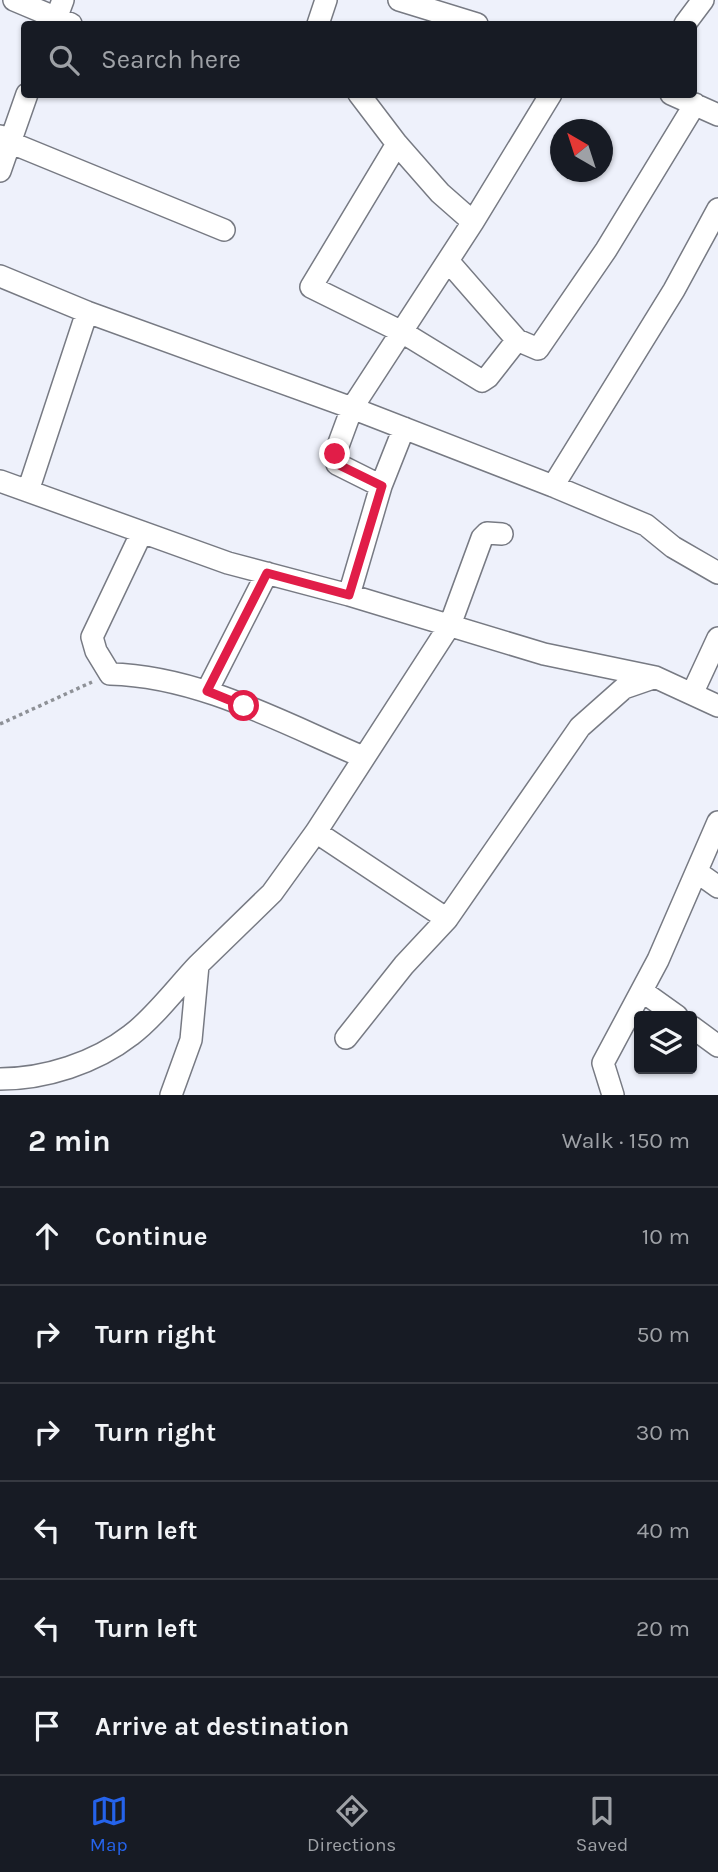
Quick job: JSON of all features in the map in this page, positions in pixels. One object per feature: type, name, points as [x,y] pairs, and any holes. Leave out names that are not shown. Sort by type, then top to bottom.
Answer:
[{"type":"street","points":[[14,0],[61,17]]},
{"type":"street","points":[[319,21],[326,0]]},
{"type":"street","points":[[399,0],[432,5],[470,21]]},
{"type":"street","points":[[687,21],[703,0]]},
{"type":"street","points":[[0,171],[5,139],[25,98]]},
{"type":"street","points":[[362,98],[397,144],[440,193],[473,222]]},
{"type":"street","points":[[382,486],[337,464],[335,454],[352,408],[473,222],[549,98]]},
{"type":"street","points":[[681,98],[718,115]]},
{"type":"street","points":[[448,261],[517,340],[538,349],[606,250],[695,104]]},
{"type":"street","points":[[5,139],[224,229]]},
{"type":"street","points":[[397,144],[310,287],[402,332],[482,381],[517,340]]},
{"type":"street","points":[[553,486],[674,290],[718,209]]},
{"type":"street","points":[[0,276],[87,312],[352,408],[553,486],[646,525],[673,547],[718,573]]},
{"type":"street","points":[[28,491],[87,312]]},
{"type":"street","points":[[349,595],[382,486],[404,428]]},
{"type":"street","points":[[0,481],[228,563],[349,595],[544,654],[655,677],[718,706]]},
{"type":"street","points":[[142,532],[92,637],[96,651],[110,674],[140,674],[207,691],[363,757]]},
{"type":"street","points":[[0,1079],[45,1075],[105,1053],[133,1034],[272,892],[316,832],[450,625],[482,538],[487,533],[502,534]]},
{"type":"street","points":[[207,691],[267,573]]},
{"type":"street","points":[[692,694],[718,638]]},
{"type":"street","points":[[346,1038],[404,965],[447,919],[580,727],[624,688],[655,677]]},
{"type":"street","points":[[613,1095],[603,1063],[658,960],[718,822]]},
{"type":"street","points":[[316,832],[447,919]]},
{"type":"street","points":[[697,872],[718,887]]},
{"type":"street","points":[[172,1095],[191,1040],[198,965]]},
{"type":"street","points":[[642,991],[670,1011]]},
{"type":"street","points":[[697,1031],[718,1046]]},
{"type":"path","points":[[0,724],[110,674]]},
{"type":"route","points":[[244,706],[207,691],[267,573],[349,595],[382,486],[337,464],[335,454]]}]
